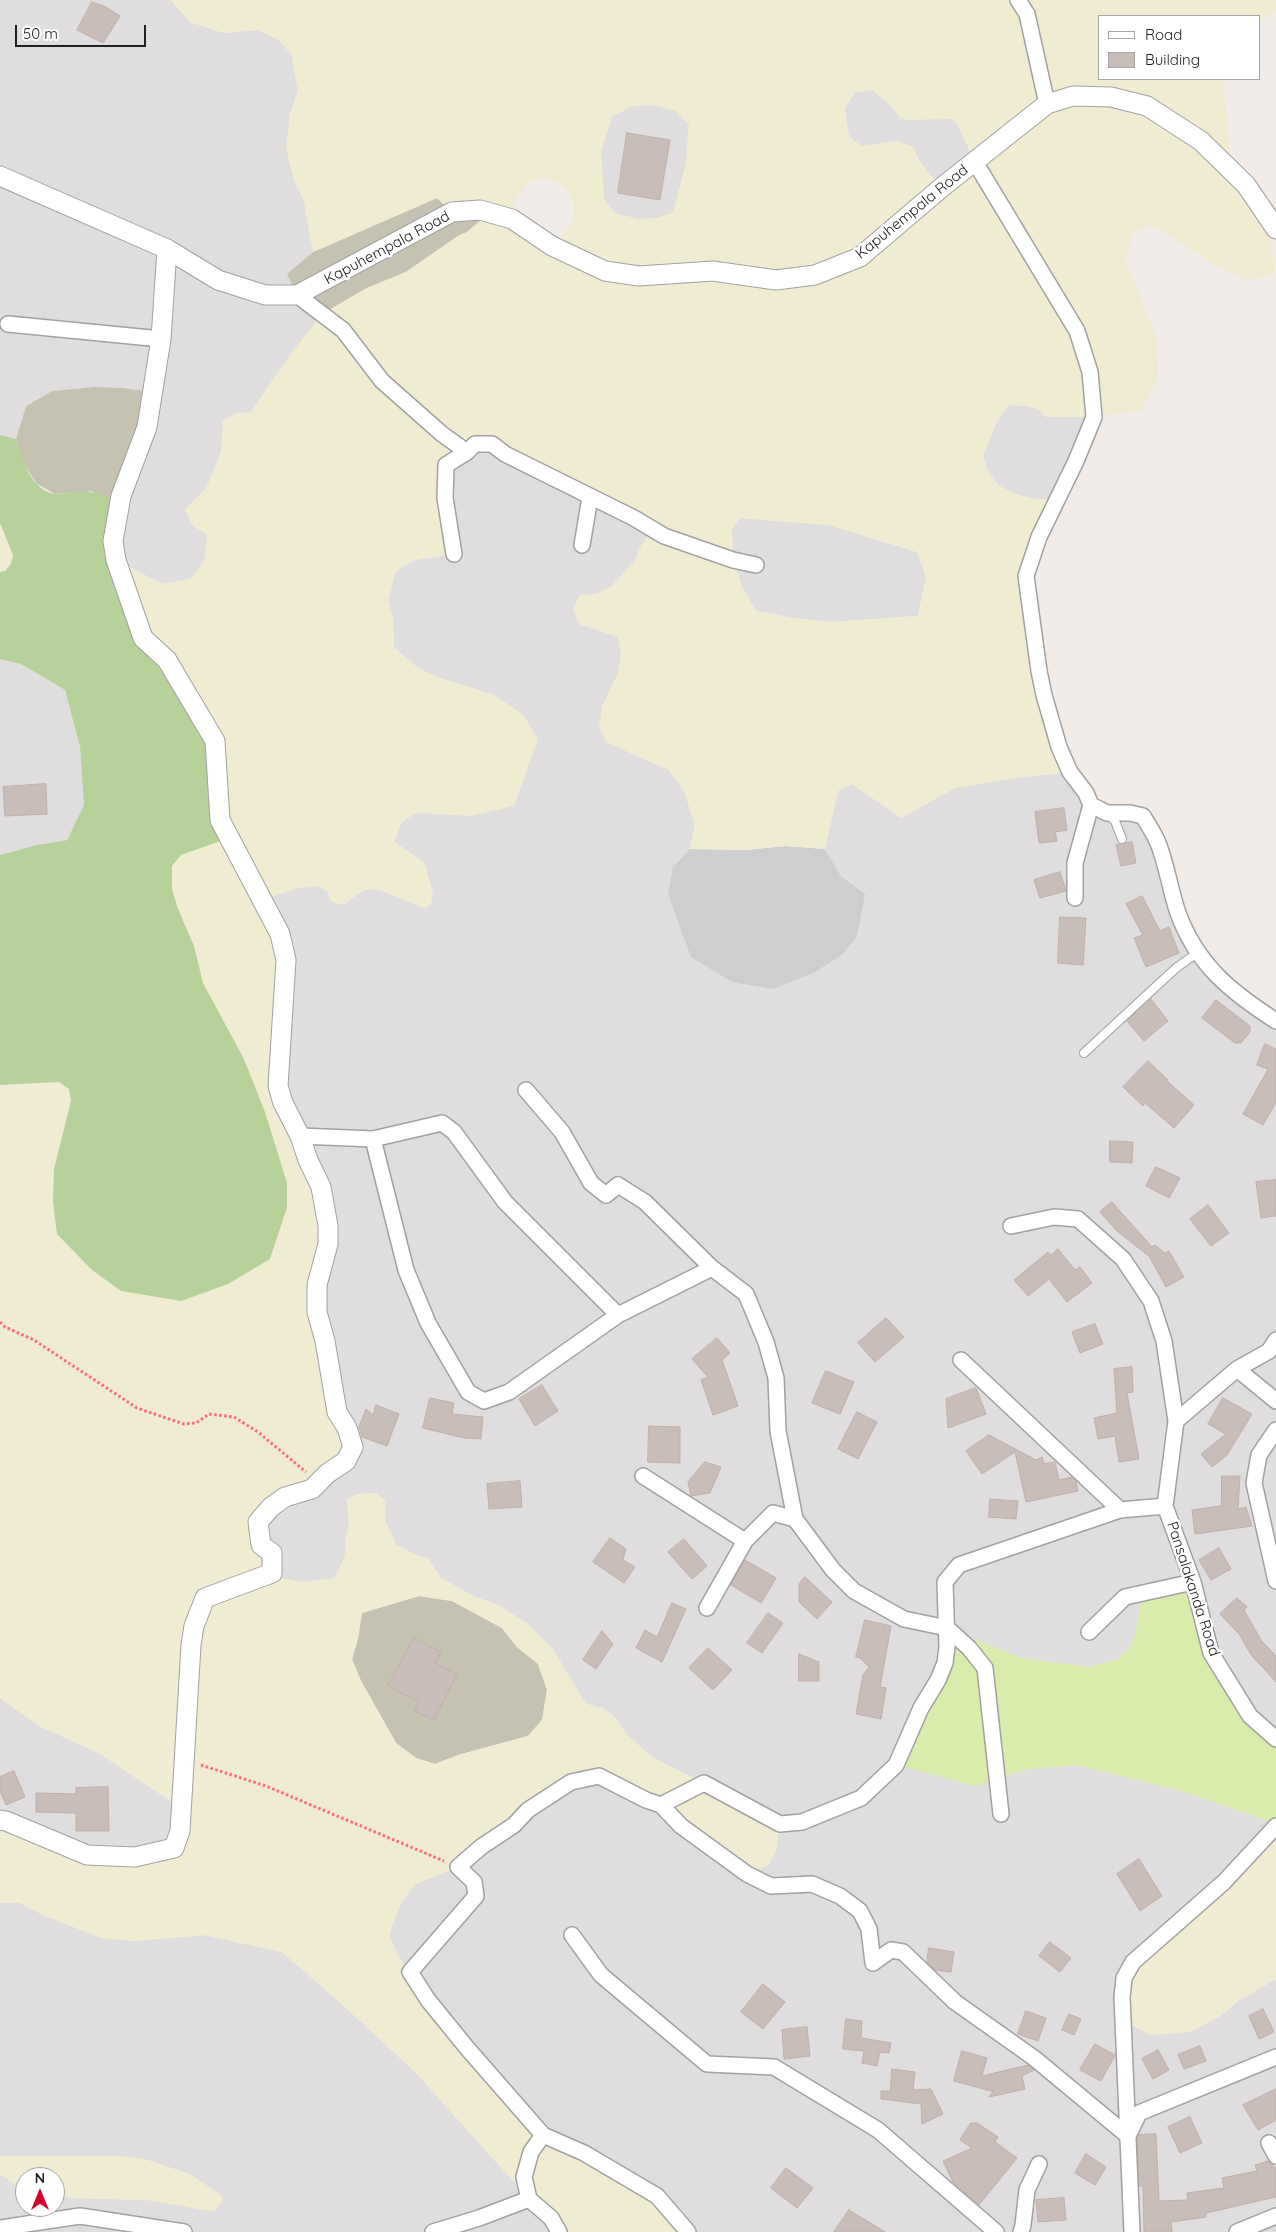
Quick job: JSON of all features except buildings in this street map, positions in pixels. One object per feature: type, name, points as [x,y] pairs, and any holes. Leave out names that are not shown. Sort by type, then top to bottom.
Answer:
[{"type":"street","points":[[1018,0],[1027,14],[1047,104]]},
{"type":"street","name":"Kapuhempala Road","points":[[0,176],[167,249],[218,280],[265,295],[298,295],[452,212],[480,210],[512,219],[552,246],[605,271],[639,276],[713,271],[776,280],[815,275],[860,257],[941,188],[1047,104],[1074,96],[1111,97],[1147,106],[1201,142],[1246,185],[1276,229]]},
{"type":"street","points":[[975,162],[1077,331],[1090,372],[1094,417],[1076,462],[1039,537],[1026,576],[1039,671],[1049,712],[1059,747],[1070,772],[1086,793],[1091,805],[1075,863],[1075,898]]},
{"type":"street","points":[[0,1820],[6,1820],[86,1854],[135,1858],[174,1848],[180,1831],[191,1645],[194,1626],[205,1598],[272,1573],[272,1553],[261,1545],[258,1522],[271,1507],[285,1497],[312,1489],[328,1473],[346,1461],[353,1447],[347,1428],[337,1412],[325,1341],[317,1312],[317,1286],[328,1244],[328,1226],[321,1187],[308,1160],[300,1136],[283,1103],[278,1086],[286,960],[280,934],[220,820],[216,741],[166,660],[143,638],[116,560],[113,541],[115,521],[121,496],[147,428],[161,339],[167,249]]},
{"type":"street","points":[[298,295],[343,330],[382,381],[442,434],[467,452]]},
{"type":"street","points":[[8,324],[161,339]]},
{"type":"street","points":[[454,554],[445,498],[446,465],[467,452],[475,444],[492,444],[505,454],[634,518],[664,536],[733,560],[756,565]]},
{"type":"street","points":[[582,546],[590,497]]},
{"type":"street","points":[[1091,805],[1107,813],[1130,813],[1143,816],[1158,843],[1178,912],[1197,953],[1218,978],[1248,1003],[1276,1021]]},
{"type":"street","points":[[526,1090],[562,1132],[591,1183],[606,1195],[618,1185],[645,1202],[712,1268],[746,1294],[766,1342],[776,1378],[778,1431],[795,1519],[833,1570],[854,1591],[904,1619],[947,1628],[969,1648],[985,1668],[1001,1814]]},
{"type":"street","points":[[300,1136],[373,1139],[421,1126],[442,1123],[454,1132],[505,1202],[618,1314]]},
{"type":"street","points":[[373,1139],[406,1270],[428,1323],[468,1392],[484,1400],[509,1392],[618,1314],[712,1268]]},
{"type":"street","name":"Pansalakanda Road","points":[[1011,1226],[1054,1217],[1078,1219],[1123,1259],[1151,1301],[1164,1341],[1176,1421],[1165,1506],[1193,1582],[1210,1653],[1250,1716],[1276,1739]]},
{"type":"street","points":[[1176,1421],[1237,1369],[1269,1350],[1276,1340]]},
{"type":"street","points":[[961,1360],[1120,1510]]},
{"type":"street","points":[[1237,1369],[1276,1402]]},
{"type":"street","points":[[1276,1430],[1259,1455],[1254,1483],[1276,1581]]},
{"type":"street","points":[[643,1476],[745,1541]]},
{"type":"street","points":[[661,1805],[669,1799],[704,1783],[780,1824],[802,1822],[861,1798],[896,1765],[921,1708],[938,1680],[945,1663],[947,1628],[945,1582],[959,1565],[1120,1510],[1165,1506]]},
{"type":"street","points":[[707,1608],[745,1541],[774,1513],[795,1519]]},
{"type":"street","points":[[1089,1632],[1125,1597],[1193,1582]]},
{"type":"street","points":[[688,2232],[657,2196],[584,2153],[543,2135],[466,2048],[428,2000],[410,1972],[476,1896],[474,1882],[458,1867],[481,1847],[514,1825],[528,1810],[571,1782],[599,1776],[646,1800],[661,1805],[681,1826],[747,1874],[771,1886],[812,1884],[840,1896],[860,1911],[869,1929],[873,1963],[891,1950],[903,1952],[955,2002],[1034,2058],[1128,2136]]},
{"type":"street","points":[[1132,2232],[1122,1997],[1124,1978],[1133,1962],[1224,1882],[1276,1826]]},
{"type":"street","points":[[572,1935],[601,1975],[707,2064],[774,2067],[878,2130],[996,2232]]},
{"type":"street","points":[[1128,2136],[1139,2113],[1276,2057]]},
{"type":"street","points":[[543,2135],[530,2152],[524,2177],[528,2199],[551,2218],[559,2232]]},
{"type":"street","points":[[1021,2232],[1027,2190],[1039,2164]]},
{"type":"street","points":[[434,2232],[479,2218],[528,2199]]},
{"type":"street","points":[[0,2228],[80,2216],[184,2232]]},
{"type":"street","points":[[1237,2232],[1276,2216]]},
{"type":"lane","points":[[1107,813],[1115,821],[1122,839]]},
{"type":"lane","points":[[1084,1053],[1176,968],[1197,953]]},
{"type":"path","points":[[0,1322],[5,1327],[34,1340],[137,1408],[184,1424],[196,1423],[209,1414],[234,1416],[258,1432],[306,1471],[312,1489]]},
{"type":"path","points":[[183,1760],[266,1786],[458,1867]]},
{"type":"shaded area","points":[[0,0],[171,0],[190,22],[224,33],[258,30],[279,40],[292,55],[298,91],[290,114],[293,177],[304,201],[313,252],[287,274],[322,314],[290,355],[251,412],[235,414],[223,421],[221,452],[207,487],[185,510],[193,526],[207,534],[205,559],[191,579],[162,584],[116,560],[152,392],[94,387],[52,391],[26,406],[16,439],[0,435]]},
{"type":"shaded area","points":[[171,0],[1018,0],[1027,12],[1028,0],[1276,0],[1276,10],[1261,21],[1261,15],[1098,15],[1098,80],[1223,80],[1231,157],[1257,205],[1271,239],[1275,275],[1245,280],[1217,266],[1162,230],[1148,225],[1133,233],[1125,258],[1157,338],[1158,378],[1142,410],[1094,417],[1046,417],[1038,409],[1012,405],[1007,407],[997,421],[983,456],[988,472],[999,486],[1018,495],[1036,499],[1057,500],[1028,595],[1070,772],[1022,777],[955,788],[901,818],[852,784],[838,791],[825,849],[786,846],[745,850],[690,849],[695,825],[684,791],[669,770],[606,742],[599,727],[602,707],[618,673],[621,654],[618,637],[579,624],[573,609],[580,595],[597,594],[611,587],[637,558],[641,545],[653,530],[492,444],[446,465],[454,554],[415,560],[396,571],[388,600],[393,619],[394,648],[418,668],[440,678],[494,695],[524,716],[538,739],[514,806],[471,816],[415,813],[402,822],[394,842],[425,863],[433,894],[431,904],[425,908],[380,890],[369,889],[359,893],[345,904],[336,904],[330,900],[328,892],[320,886],[297,888],[274,896],[265,906],[280,934],[278,1086],[321,1187],[317,1285],[353,1447],[258,1522],[276,1577],[303,1582],[335,1578],[345,1556],[349,1525],[347,1499],[357,1494],[376,1493],[385,1500],[385,1520],[396,1545],[414,1554],[428,1558],[441,1578],[473,1596],[498,1605],[527,1623],[553,1649],[586,1704],[603,1708],[616,1719],[627,1735],[652,1757],[780,1824],[776,1852],[768,1865],[747,1874],[681,1826],[599,1776],[571,1782],[458,1867],[415,1884],[401,1903],[389,1934],[399,1958],[543,2135],[657,2196],[688,2232],[559,2232],[416,2073],[343,2005],[282,1952],[204,1935],[133,1941],[101,1938],[45,1916],[20,1903],[0,1903],[0,1820],[87,1855],[174,1848],[181,1808],[99,1753],[39,1726],[0,1698],[0,1085],[59,1082],[69,1089],[121,1291],[181,1301],[270,1259],[287,1207],[265,1112],[244,1059],[203,983],[194,946],[178,909],[172,889],[172,866],[181,855],[195,850],[143,638],[116,560],[162,584],[191,579],[205,559],[207,534],[193,526],[185,510],[207,487],[221,452],[223,421],[235,414],[251,412],[290,355],[322,314],[367,288],[406,272],[458,236],[467,232],[482,219],[452,212],[437,198],[313,252],[304,201],[293,177],[286,148],[290,114],[298,91],[292,55],[279,40],[258,30],[224,33],[190,22]],"holes":[[[873,90],[892,107],[900,118],[907,120],[952,119],[957,123],[975,162],[941,188],[920,162],[913,147],[897,141],[861,146],[849,136],[845,109],[855,92]],[[653,105],[674,110],[689,124],[686,163],[673,213],[656,218],[639,219],[616,214],[604,200],[601,152],[612,116],[633,106]],[[532,179],[547,179],[560,183],[568,191],[574,202],[574,215],[570,226],[552,246],[512,219],[516,199]],[[740,518],[829,525],[917,552],[926,577],[918,616],[833,622],[792,618],[756,611],[742,587],[733,560],[732,529]],[[419,1596],[452,1601],[502,1628],[517,1647],[538,1664],[547,1690],[542,1720],[528,1736],[458,1755],[435,1764],[416,1758],[396,1743],[361,1681],[352,1659],[362,1613]]]},
{"type":"shaded area","points":[[873,90],[896,113],[952,119],[957,123],[975,162],[941,188],[920,162],[912,147],[878,144],[861,146],[849,137],[844,109],[855,92]]},
{"type":"shaded area","points":[[653,105],[674,110],[689,124],[686,163],[673,213],[656,218],[639,219],[616,214],[604,200],[601,152],[612,116],[633,106]]},
{"type":"shaded area","points":[[437,198],[452,212],[482,219],[467,232],[458,236],[406,272],[367,288],[322,314],[297,295],[287,274],[313,252]]},
{"type":"shaded area","points":[[94,387],[152,392],[121,496],[107,498],[91,491],[55,494],[37,484],[19,457],[16,439],[26,406],[52,391]]},
{"type":"shaded area","points":[[1012,405],[1038,409],[1046,417],[1094,417],[1057,500],[1036,499],[1018,495],[999,486],[988,472],[983,456],[997,421],[1007,407]]},
{"type":"shaded area","points":[[475,444],[654,530],[638,552],[637,558],[611,587],[597,594],[580,595],[579,624],[618,637],[621,654],[618,673],[602,707],[606,742],[669,770],[684,791],[695,825],[690,849],[673,867],[865,894],[841,876],[825,849],[838,791],[852,784],[901,818],[955,788],[1022,777],[1070,772],[1091,805],[1143,816],[1190,940],[1276,1021],[1276,1739],[1141,1603],[1133,1644],[1118,1659],[1089,1667],[1021,1658],[947,1628],[976,1786],[1022,1770],[1076,1765],[1185,1792],[1276,1824],[1219,2017],[1238,2001],[1276,1979],[1276,2232],[688,2232],[543,2135],[399,1958],[389,1934],[401,1903],[415,1884],[458,1867],[528,1810],[599,1776],[629,1791],[747,1874],[768,1865],[776,1852],[704,1783],[652,1757],[627,1735],[616,1718],[603,1708],[586,1704],[576,1688],[498,1605],[473,1596],[441,1578],[428,1558],[414,1554],[396,1545],[385,1520],[385,1500],[366,1493],[347,1499],[349,1525],[345,1556],[335,1578],[303,1583],[276,1577],[261,1545],[283,1103],[265,906],[274,896],[297,888],[320,886],[328,892],[330,900],[345,904],[359,892],[369,889],[380,890],[425,908],[425,863],[394,842],[402,822],[415,813],[434,813],[524,716],[494,695],[440,678],[418,668],[394,647],[393,619],[388,600],[396,571],[415,560],[454,554],[446,465]]},
{"type":"shaded area","points":[[740,518],[829,525],[917,552],[926,577],[918,616],[833,622],[792,618],[756,611],[742,587],[733,560],[732,529]]},
{"type":"shaded area","points":[[0,523],[13,555],[11,564],[5,571],[0,572]]},
{"type":"shaded area","points":[[0,659],[21,664],[65,690],[80,747],[84,805],[67,840],[37,845],[0,855]]},
{"type":"shaded area","points":[[786,846],[825,849],[841,876],[865,894],[857,936],[843,954],[815,972],[773,989],[732,982],[691,957],[668,894],[673,867],[690,849],[745,850]]},
{"type":"shaded area","points":[[419,1596],[452,1601],[502,1628],[517,1647],[538,1664],[547,1690],[542,1720],[528,1736],[458,1755],[435,1764],[416,1758],[396,1743],[361,1681],[352,1660],[362,1613]]},
{"type":"shaded area","points":[[0,1698],[39,1726],[99,1753],[181,1808],[174,1848],[87,1855],[0,1820]]},
{"type":"shaded area","points":[[1276,1826],[1276,1979],[1238,2001],[1219,2017],[1190,2032],[1151,2035],[1123,2021],[1124,1978]]},
{"type":"shaded area","points":[[0,1903],[20,1903],[45,1916],[133,1941],[204,1935],[282,1952],[343,2005],[416,2073],[559,2232],[0,2232],[0,2175],[15,2184],[15,2217],[65,2217],[65,2197],[146,2200],[91,2156],[0,2156]]},
{"type":"shaded area","points":[[0,2156],[118,2156],[145,2159],[190,2174],[221,2195],[223,2201],[216,2210],[210,2211],[146,2200],[65,2197],[65,2167],[15,2167],[15,2184],[0,2175]]},
{"type":"green space","points":[[0,435],[16,439],[24,464],[41,488],[57,494],[88,491],[107,497],[121,496],[115,521],[128,595],[215,741],[229,838],[181,855],[172,866],[172,889],[178,909],[194,946],[203,983],[244,1059],[265,1112],[287,1183],[287,1207],[270,1259],[228,1284],[181,1301],[121,1291],[92,1270],[57,1234],[53,1202],[54,1169],[71,1101],[69,1089],[59,1082],[0,1085],[0,855],[37,845],[67,840],[84,805],[80,747],[65,690],[21,664],[0,659],[0,572],[5,571],[11,564],[13,555],[0,523]]},
{"type":"green space","points":[[1193,1582],[1211,1653],[1276,1739],[1276,1824],[1185,1792],[1076,1765],[1022,1770],[976,1786],[896,1765],[938,1680],[947,1628],[1021,1658],[1089,1667],[1118,1659],[1133,1644],[1141,1603],[1153,1591]]}]
